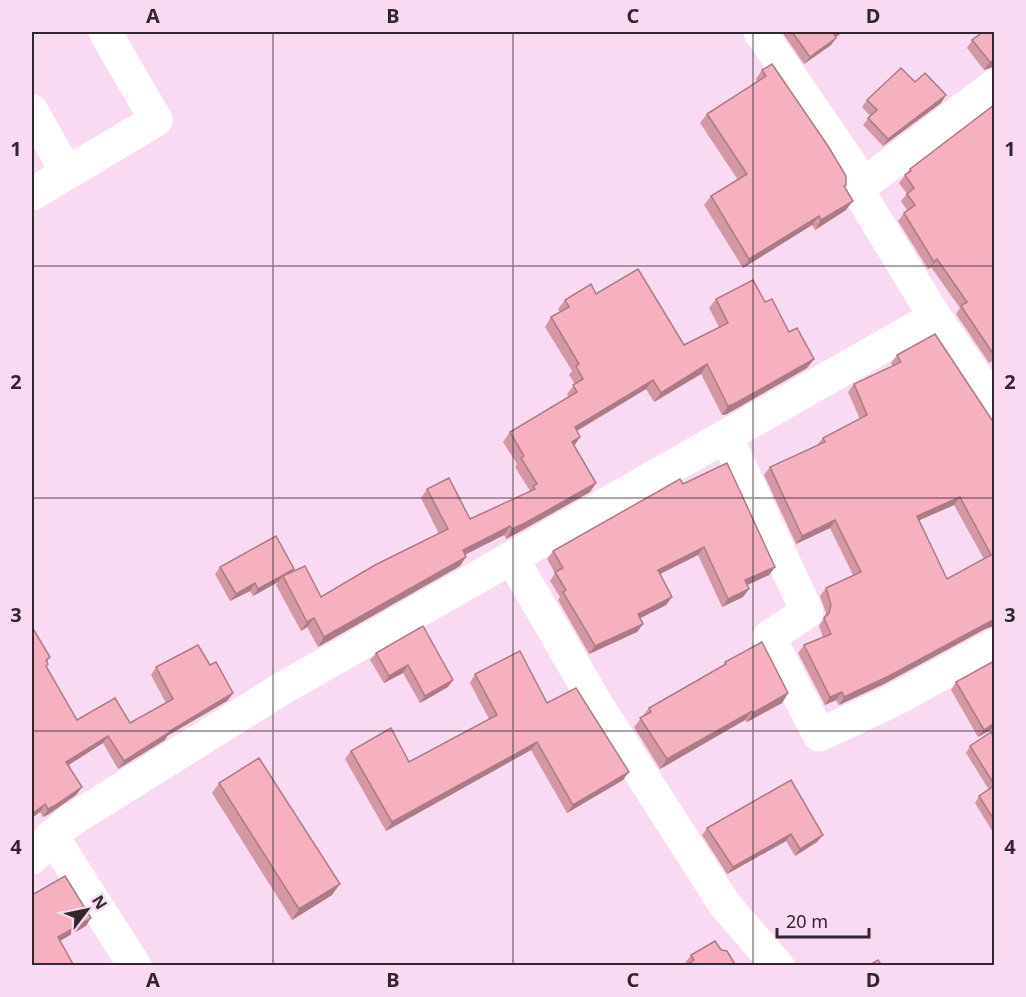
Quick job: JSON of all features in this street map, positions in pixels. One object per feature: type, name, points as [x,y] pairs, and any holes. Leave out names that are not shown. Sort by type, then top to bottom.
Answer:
[{"type":"street","points":[[32,194],[156,120],[105,32]]},
{"type":"street","points":[[760,32],[864,184]]},
{"type":"street","points":[[994,86],[857,189],[935,317],[994,403]]},
{"type":"street","points":[[32,111],[67,173]]},
{"type":"street","points":[[135,966],[42,847],[80,815],[283,688],[935,317]]},
{"type":"street","points":[[726,436],[807,612],[770,637],[819,735],[892,701],[994,645]]},
{"type":"street","points":[[512,558],[597,705],[725,905],[778,966]]},
{"type":"building","points":[[792,32],[838,32],[834,34],[836,38],[810,57]]},
{"type":"building","points":[[983,32],[994,32],[994,61],[990,62],[972,40]]},
{"type":"building","points":[[772,64],[846,176],[844,186],[853,201],[821,220],[819,216],[749,259],[711,196],[747,174],[707,114],[766,76],[762,70]]},
{"type":"building","points":[[901,68],[915,82],[925,73],[946,95],[888,139],[868,118],[877,110],[867,100]]},
{"type":"building","points":[[994,105],[994,355],[961,306],[967,302],[937,259],[934,262],[904,213],[915,205],[907,194],[914,188],[905,175],[911,171],[910,169]]},
{"type":"building","points":[[638,269],[684,345],[728,323],[716,299],[753,280],[765,302],[772,299],[789,332],[797,328],[814,359],[728,406],[707,364],[661,393],[653,380],[575,427],[580,437],[572,442],[596,483],[525,523],[512,529],[510,526],[463,550],[466,557],[324,637],[314,618],[307,622],[283,576],[305,566],[321,597],[375,565],[448,529],[427,489],[449,478],[470,519],[535,489],[533,486],[537,484],[521,458],[524,456],[510,432],[577,392],[573,385],[583,379],[576,366],[579,364],[551,317],[569,307],[565,300],[591,284],[596,294]]},
{"type":"building","points":[[935,334],[994,423],[994,620],[889,676],[844,697],[842,692],[830,697],[804,645],[831,634],[824,618],[829,613],[831,605],[826,588],[861,572],[835,520],[802,536],[770,467],[825,442],[823,438],[867,415],[854,384],[901,362],[897,355]],"holes":[[[960,497],[991,555],[947,579],[917,516]]]},
{"type":"building","points":[[727,463],[775,567],[745,580],[749,589],[728,599],[704,547],[658,570],[672,597],[638,614],[643,624],[595,646],[563,592],[566,590],[555,572],[563,568],[553,551],[680,479],[683,484]]},
{"type":"building","points":[[276,536],[294,569],[258,589],[255,583],[236,594],[220,567]]},
{"type":"building","points":[[423,626],[453,680],[425,696],[408,665],[389,676],[376,653]]},
{"type":"building","points":[[32,627],[50,657],[46,660],[48,664],[46,666],[77,720],[115,698],[130,723],[173,699],[156,667],[198,645],[210,665],[216,662],[233,693],[124,761],[108,736],[66,762],[82,787],[54,806],[48,809],[45,804],[32,814]]},
{"type":"building","points":[[762,642],[788,693],[667,759],[640,718],[651,712],[649,708]]},
{"type":"building","points":[[520,651],[547,703],[576,688],[629,772],[573,805],[537,742],[392,822],[351,751],[391,728],[409,762],[497,715],[475,674]]},
{"type":"building","points":[[994,661],[994,723],[984,730],[956,682]]},
{"type":"building","points":[[991,732],[994,737],[994,784],[970,746]]},
{"type":"building","points":[[259,758],[340,884],[299,909],[219,783]]},
{"type":"building","points":[[791,780],[823,835],[800,849],[791,834],[733,867],[707,828]]},
{"type":"building","points":[[994,786],[994,820],[979,796]]},
{"type":"building","points":[[65,876],[91,918],[58,937],[74,966],[32,966],[32,895]]},
{"type":"building","points":[[715,941],[721,950],[727,951],[736,966],[685,966],[694,960],[691,955]]},
{"type":"building","points":[[878,960],[882,966],[868,966]]}]
